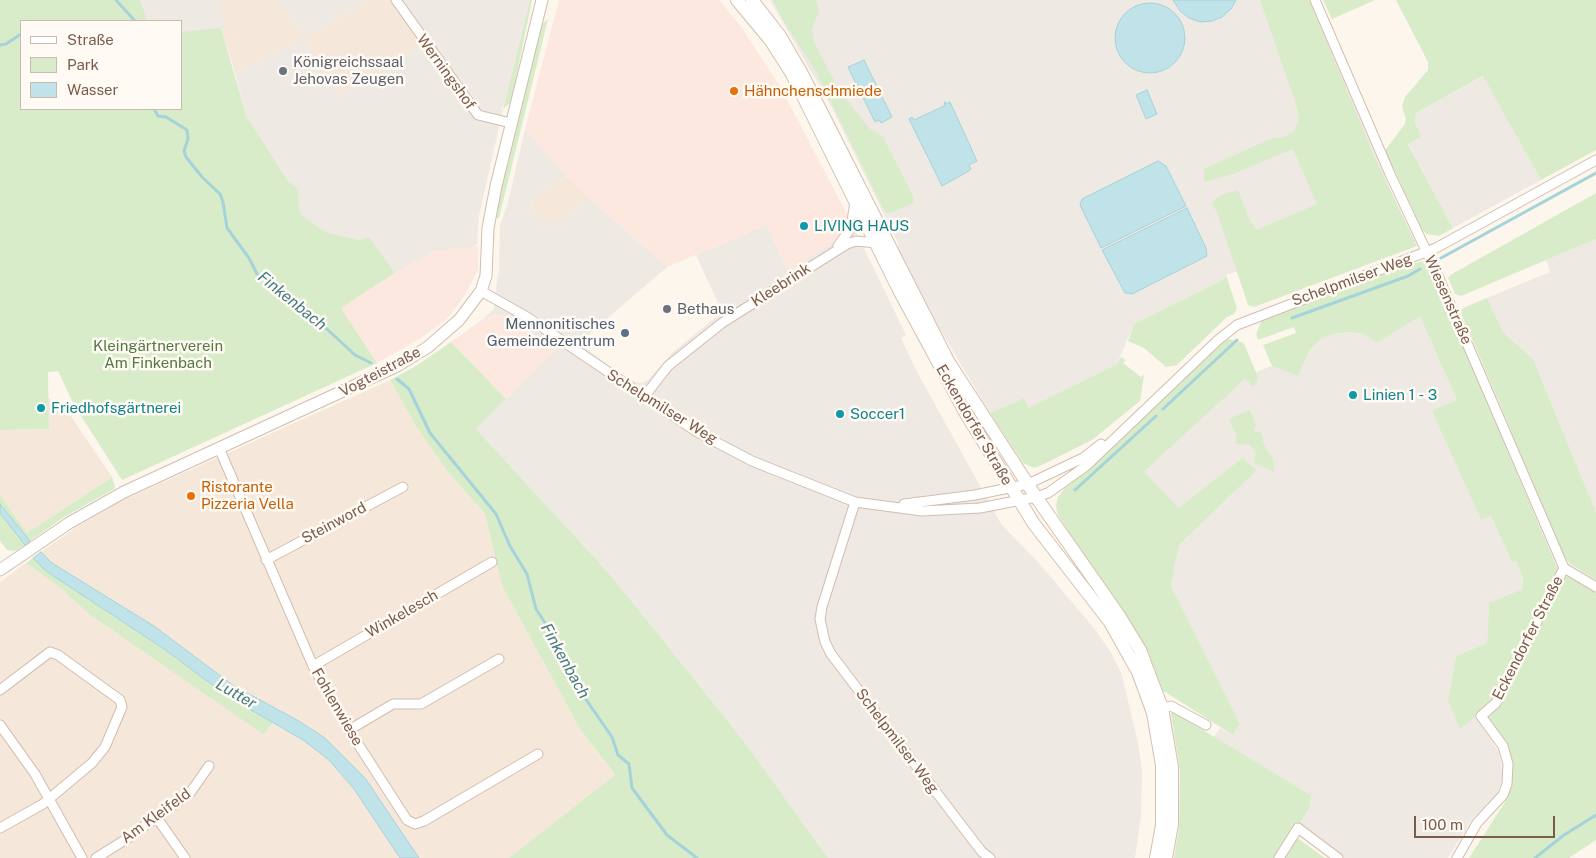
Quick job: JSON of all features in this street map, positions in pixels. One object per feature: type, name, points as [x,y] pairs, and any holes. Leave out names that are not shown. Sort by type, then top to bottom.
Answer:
[{"type":"main road","name":"Eckendorfer Straße","points":[[737,0],[771,41],[792,74],[939,366],[1010,487],[1061,560],[1110,622],[1127,649],[1147,693],[1159,741],[1162,765],[1162,825],[1156,858]]},
{"type":"main road","name":"Eckendorfer Straße","points":[[752,0],[780,36],[801,72],[948,361],[1036,497],[1131,635],[1148,668],[1162,708],[1172,767],[1172,824],[1166,858]]},
{"type":"street","name":"Werningshof","points":[[396,0],[478,115],[511,123]]},
{"type":"street","name":"Vogteistraße","points":[[0,570],[95,508],[411,358],[452,327],[480,291],[486,271],[491,208],[541,0]]},
{"type":"street","name":"Wiesenstraße","points":[[1315,0],[1564,568]]},
{"type":"street","name":"Schelpmilser Weg","points":[[480,291],[527,317],[697,432],[752,461],[855,502],[922,510],[980,508],[1048,493],[1086,466],[1218,340],[1237,325],[1256,316],[1427,252],[1483,224],[1596,160]]},
{"type":"street","name":"Kleebrink","points":[[831,253],[846,237],[851,228],[855,201]]},
{"type":"street","name":"Kleebrink","points":[[644,397],[668,366],[707,334],[831,253],[856,240],[876,243]]},
{"type":"street","name":"Schelpmilser Weg","points":[[871,505],[919,504],[1028,484],[1083,458],[1127,425]]},
{"type":"street","name":"Fohlenwiese","points":[[219,448],[313,666],[349,730],[407,820],[415,824],[424,821],[538,754]]},
{"type":"street","name":"Steinword","points":[[266,560],[403,487]]},
{"type":"street","name":"Schelpmilser Weg","points":[[855,502],[822,607],[820,619],[825,642],[831,654],[954,816],[982,852],[990,858]]},
{"type":"street","name":"Winkelesch","points":[[313,666],[492,562]]},
{"type":"street","points":[[1564,568],[1596,587]]},
{"type":"street","name":"Eckendorfer Straße","points":[[1457,858],[1477,823],[1503,795],[1507,784],[1508,764],[1503,746],[1481,716],[1496,703],[1564,568]]},
{"type":"street","points":[[0,690],[50,652],[65,660],[122,703],[105,748],[99,756],[49,799],[0,828]]},
{"type":"street","points":[[349,730],[393,704],[421,704],[499,659]]},
{"type":"street","points":[[1162,708],[1171,706],[1206,725]]},
{"type":"street","points":[[1,730],[49,799],[82,858]]},
{"type":"street","name":"Am Kleifeld","points":[[96,858],[157,818],[190,793],[209,766]]},
{"type":"street","points":[[157,818],[185,858]]},
{"type":"street","points":[[1279,858],[1298,828],[1338,858]]},
{"type":"shaded area","points":[[140,0],[228,0],[219,7],[226,29],[182,32],[182,20],[148,20]]},
{"type":"shaded area","points":[[228,0],[278,0],[303,35],[326,26],[368,0],[389,0],[421,46],[340,96],[303,39],[235,73],[221,28],[225,31],[219,7]]},
{"type":"shaded area","points":[[278,0],[368,0],[326,26],[303,35]]},
{"type":"shaded area","points":[[389,0],[530,0],[504,104],[500,110],[503,109],[479,216],[477,244],[473,247],[434,251],[395,273],[369,237],[360,240],[324,232],[302,215],[299,208],[298,190],[288,181],[246,115],[235,73],[303,39],[340,96],[421,46]]},
{"type":"shaded area","points":[[559,0],[719,0],[742,28],[781,88],[854,228],[788,272],[767,225],[667,267],[560,172],[525,129]]},
{"type":"shaded area","points":[[770,0],[1309,0],[1393,196],[1249,267],[1226,275],[1223,280],[1134,324],[1117,364],[1028,408],[1024,398],[990,413],[937,324],[897,246],[899,245],[832,108]]},
{"type":"shaded area","points":[[1484,76],[1541,180],[1453,228],[1408,143],[1422,136],[1415,123],[1416,113]]},
{"type":"shaded area","points":[[525,129],[566,177],[535,196],[529,215],[556,224],[589,198],[667,267],[579,343],[628,380],[642,383],[648,380],[673,352],[722,312],[696,255],[767,225],[788,272],[854,228],[906,335],[901,338],[916,370],[1001,524],[1036,560],[1094,628],[1112,654],[1122,675],[1138,743],[1142,771],[1141,816],[1135,858],[828,858],[743,740],[606,570],[476,429],[557,349],[503,315],[495,315],[482,320],[494,309],[499,274],[500,225],[508,203]]},
{"type":"shaded area","points":[[566,177],[589,198],[556,224],[529,215],[535,196]]},
{"type":"shaded area","points":[[1596,239],[1596,512],[1533,359],[1504,333],[1487,298],[1550,272],[1546,260]]},
{"type":"shaded area","points":[[478,246],[478,270],[465,295],[447,319],[421,338],[377,363],[341,308],[395,273],[434,251]]},
{"type":"shaded area","points":[[500,314],[557,349],[506,399],[451,342],[482,320]]},
{"type":"shaded area","points":[[1420,315],[1457,400],[1433,411],[1481,520],[1491,516],[1512,562],[1516,560],[1523,577],[1522,589],[1489,603],[1487,643],[1456,656],[1448,701],[1460,728],[1475,716],[1499,752],[1503,776],[1497,794],[1472,819],[1448,858],[1344,858],[1298,824],[1310,807],[1311,795],[1214,737],[1220,728],[1233,735],[1240,724],[1171,586],[1179,545],[1257,470],[1242,458],[1179,509],[1144,472],[1245,379],[1253,387],[1258,377],[1256,372],[1272,366],[1298,376],[1310,349],[1320,340],[1333,334],[1349,332],[1364,334],[1377,343]]},
{"type":"shaded area","points":[[390,380],[417,428],[448,472],[485,514],[502,586],[580,729],[615,776],[509,858],[419,858],[311,728],[234,686],[154,626],[52,563],[41,552],[77,527],[121,501]]},
{"type":"shaded area","points":[[48,398],[64,406],[112,477],[27,533],[0,495],[0,430],[49,429]]},
{"type":"shaded area","points":[[26,563],[62,589],[94,618],[263,733],[274,722],[303,740],[329,760],[354,789],[400,858],[0,858],[0,582]]},
{"type":"green space","name":"Kleingärtnerverein Am Finkenbach","points":[[0,0],[140,0],[148,20],[20,20],[20,110],[182,110],[182,32],[221,28],[246,115],[288,181],[298,189],[299,208],[302,215],[325,232],[360,240],[369,237],[395,273],[341,308],[377,363],[122,480],[74,405],[58,371],[48,372],[49,429],[0,430]]},
{"type":"green space","points":[[530,0],[532,0],[512,97],[510,103],[503,109]]},
{"type":"green space","points":[[773,0],[816,0],[819,11],[812,29],[814,42],[839,90],[869,128],[883,137],[913,196],[914,203],[890,213],[885,212],[815,70],[781,17]]},
{"type":"green space","points":[[1260,0],[1309,0],[1376,160],[1417,246],[1254,307],[1248,305],[1217,212],[1212,204],[1213,201],[1221,195],[1238,190],[1250,221],[1257,230],[1317,204],[1293,149],[1233,174],[1204,182],[1204,169],[1270,139],[1284,137],[1294,131],[1299,120],[1298,110]]},
{"type":"green space","points":[[1323,0],[1375,0],[1332,19]]},
{"type":"green space","points":[[1396,0],[1596,0],[1596,150],[1541,180],[1483,76],[1416,113],[1415,123],[1422,136],[1408,144],[1453,228],[1439,236],[1427,234],[1422,230],[1386,152],[1386,149],[1405,124],[1406,119],[1402,106],[1405,97],[1428,70],[1428,62]]},
{"type":"green space","points":[[548,19],[499,218],[494,218],[539,27]]},
{"type":"green space","points":[[1596,193],[1596,239],[1461,296],[1455,294],[1448,278],[1452,274]]},
{"type":"green space","points":[[1427,261],[1558,570],[1490,704],[1460,729],[1448,701],[1456,656],[1487,643],[1489,603],[1522,589],[1523,577],[1516,561],[1512,562],[1491,516],[1481,520],[1432,411],[1457,400],[1420,316],[1377,343],[1364,334],[1349,332],[1333,334],[1320,340],[1310,349],[1298,376],[1272,366],[1263,345],[1296,333],[1294,327],[1258,340],[1256,334],[1262,320],[1414,263]]},
{"type":"green space","points":[[1226,275],[1237,308],[1234,314],[1227,317],[1177,365],[1166,367],[1144,348],[1128,341],[1134,324],[1223,280]]},
{"type":"green space","points":[[1487,298],[1504,333],[1533,359],[1596,512],[1596,580],[1570,564],[1564,556],[1461,313],[1463,308]]},
{"type":"green space","points":[[1228,339],[1242,342],[1245,346],[1258,377],[1257,382],[1253,387],[1245,379],[1144,472],[1179,508],[1242,458],[1257,470],[1179,545],[1171,586],[1240,724],[1233,735],[1162,690],[1148,654],[1058,515],[1056,506],[1058,497],[1065,488],[1092,466],[1221,342]]},
{"type":"green space","points":[[451,342],[506,399],[476,429],[606,570],[743,740],[828,858],[509,858],[615,775],[580,729],[502,586],[485,514],[448,472],[417,428],[390,380],[416,366]]},
{"type":"green space","points":[[1121,357],[1126,360],[1123,363],[1141,377],[1144,375],[1140,401],[1092,440],[1034,468],[1023,463],[990,413],[1024,398],[1028,408],[1117,364]]},
{"type":"green space","points":[[1250,410],[1257,426],[1254,427],[1255,432],[1261,432],[1264,445],[1273,459],[1274,472],[1254,463],[1256,453],[1250,445],[1235,444],[1237,436],[1229,420]]},
{"type":"green space","points":[[112,477],[114,489],[64,517],[30,541],[0,504],[0,495],[27,533]]},
{"type":"green space","points":[[0,513],[25,545],[16,551],[7,550],[0,541]]},
{"type":"green space","points":[[33,558],[46,571],[167,651],[227,696],[274,722],[263,734],[90,615],[62,589],[26,563]]},
{"type":"green space","points":[[1571,576],[1596,591],[1596,840],[1569,858],[1469,858],[1505,802],[1511,788],[1513,771],[1510,753],[1487,717],[1500,705],[1564,577]]},
{"type":"green space","points":[[1173,712],[1311,795],[1310,807],[1277,858],[1174,858],[1179,827],[1180,771],[1171,714]]},
{"type":"green space","points":[[1296,837],[1325,858],[1282,858]]},
{"type":"water","points":[[1173,0],[1236,0],[1231,9],[1222,17],[1212,21],[1200,22],[1189,18],[1180,11]]},
{"type":"water","points":[[1150,3],[1163,6],[1175,13],[1182,25],[1185,38],[1182,51],[1175,63],[1163,70],[1150,73],[1137,70],[1125,63],[1118,51],[1115,38],[1118,25],[1125,13],[1137,6]]},
{"type":"water","points":[[864,60],[892,117],[881,123],[879,120],[875,122],[848,67]]},
{"type":"water","points":[[1147,90],[1157,114],[1146,119],[1136,95]]},
{"type":"water","points":[[945,102],[946,104],[950,102],[977,161],[969,165],[971,169],[967,172],[942,186],[909,119],[912,117],[914,120],[944,106]]},
{"type":"water","points":[[1158,161],[1166,166],[1186,206],[1101,248],[1080,205],[1082,199]]},
{"type":"water","points":[[1187,208],[1206,248],[1207,256],[1132,294],[1125,293],[1102,250]]},
{"type":"water","points":[[0,504],[30,541],[25,545],[0,513]]},
{"type":"water","points":[[41,552],[52,563],[154,626],[234,686],[299,721],[325,738],[365,778],[419,858],[400,858],[354,789],[329,760],[303,740],[227,696],[167,651],[46,571],[33,558]]},
{"type":"waterway","name":"Finkenbach","points":[[116,0],[134,20]]},
{"type":"waterway","points":[[0,45],[6,44],[20,35]]},
{"type":"waterway","name":"Finkenbach","points":[[155,110],[158,116],[166,117],[187,130],[188,139],[184,151],[186,157],[202,177],[220,194],[227,228],[249,258],[257,274],[300,304],[355,355],[371,363]]},
{"type":"waterway","points":[[1441,258],[1596,173]]},
{"type":"waterway","points":[[1292,318],[1408,276],[1420,269]]},
{"type":"waterway","points":[[1163,409],[1237,340]]},
{"type":"waterway","name":"Finkenbach","points":[[397,379],[409,389],[430,433],[496,514],[510,546],[527,574],[536,609],[562,649],[580,691],[612,737],[618,755],[629,764],[632,788],[667,835],[697,858]]},
{"type":"waterway","points":[[1075,490],[1156,416]]},
{"type":"waterway","name":"Lutter","points":[[1535,858],[1564,835],[1596,815]]},
{"type":"place","name":"Königreichssaal Jehovas Zeugen","points":[[283,71]]},
{"type":"place","name":"Hähnchenschmiede","points":[[734,91]]},
{"type":"place","name":"LIVING HAUS","points":[[804,226]]},
{"type":"place","name":"Bethaus","points":[[667,309]]},
{"type":"place","name":"Mennonitisches Gemeindezentrum","points":[[625,333]]},
{"type":"place","name":"Linien 1 - 3","points":[[1353,395]]},
{"type":"place","name":"Friedhofsgärtnerei","points":[[41,408]]},
{"type":"place","name":"Soccer1","points":[[840,414]]},
{"type":"place","name":"Ristorante Pizzeria Vella","points":[[191,496]]}]
